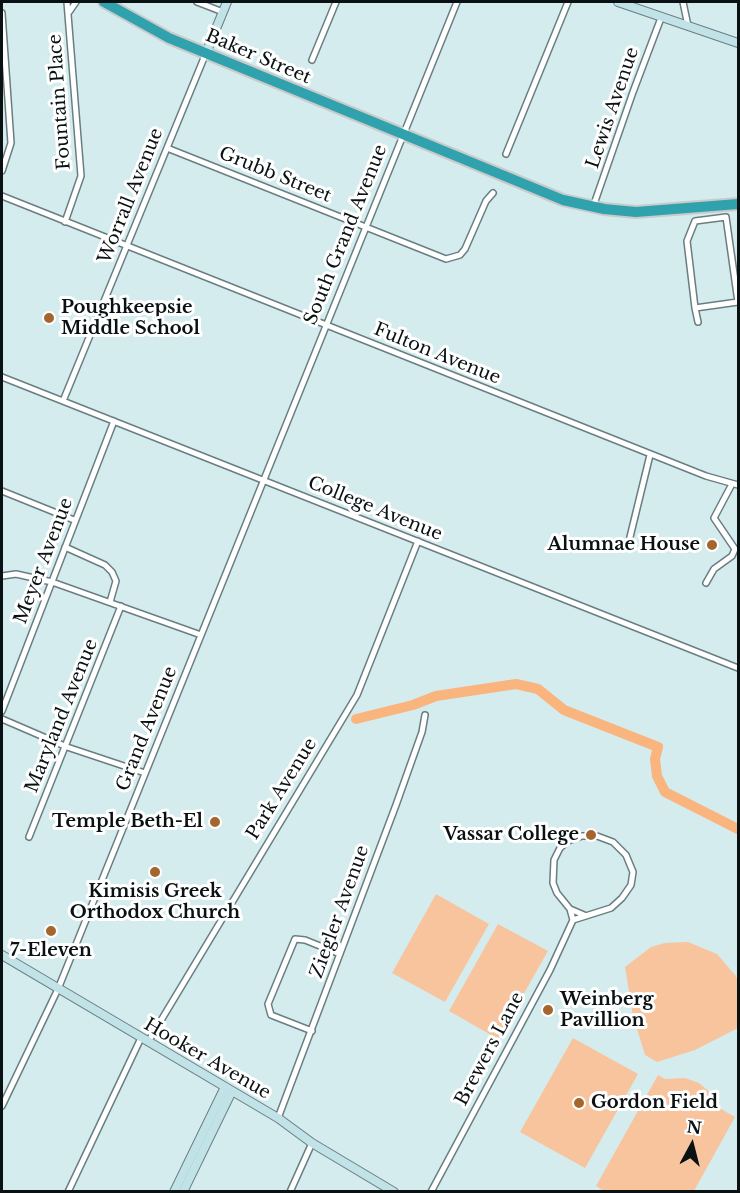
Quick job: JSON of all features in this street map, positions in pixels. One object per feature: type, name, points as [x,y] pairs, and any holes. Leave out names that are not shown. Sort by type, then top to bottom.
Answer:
[{"type":"highway","name":"Baker Street","points":[[104,2],[150,29],[542,192],[594,207],[647,212],[738,204]]},
{"type":"street","name":"Fountain Place","points":[[65,222],[81,176],[67,2]]},
{"type":"street","name":"Fountain Place","points":[[68,14],[76,2]]},
{"type":"street","points":[[197,2],[223,12]]},
{"type":"street","name":"Worrall Avenue","points":[[63,401],[227,2]]},
{"type":"street","points":[[312,60],[336,2]]},
{"type":"street","name":"South Grand Avenue","points":[[263,480],[457,2]]},
{"type":"street","points":[[506,153],[568,2]]},
{"type":"street","points":[[618,2],[738,43]]},
{"type":"street","points":[[683,2],[688,26]]},
{"type":"street","points":[[2,13],[11,143],[2,171]]},
{"type":"street","name":"Lewis Avenue","points":[[594,207],[661,18]]},
{"type":"street","name":"Grubb Street","points":[[167,148],[366,226],[439,258],[452,258],[465,249],[486,201],[493,193]]},
{"type":"street","name":"Fulton Avenue","points":[[2,196],[650,454],[735,485]]},
{"type":"street","points":[[695,308],[738,302],[726,217],[695,220],[687,241],[695,308],[698,322]]},
{"type":"street","name":"College Avenue","points":[[2,377],[738,668]]},
{"type":"street","name":"Meyer Avenue","points":[[2,711],[114,421]]},
{"type":"street","points":[[630,537],[650,454]]},
{"type":"street","name":"Grand Avenue","points":[[58,989],[263,480]]},
{"type":"street","points":[[706,583],[714,569],[732,556],[735,549],[714,518],[735,485]]},
{"type":"street","points":[[2,491],[74,520]]},
{"type":"street","name":"Park Avenue","points":[[68,1191],[145,1040],[357,695],[418,541]]},
{"type":"street","points":[[65,547],[105,565],[112,572],[116,581],[110,602]]},
{"type":"street","points":[[2,576],[16,574],[52,582],[201,635]]},
{"type":"street","name":"Maryland Avenue","points":[[29,837],[67,747],[121,606]]},
{"type":"street","name":"Ziegler Avenue","points":[[278,1118],[396,805],[422,732],[425,715]]},
{"type":"street","points":[[2,719],[67,747],[145,773]]},
{"type":"street","points":[[570,909],[573,920],[611,908],[631,885],[633,872],[630,861],[620,847],[606,839],[589,835],[575,837],[568,841],[557,854],[553,883],[561,900],[570,909],[584,915]]},
{"type":"street","name":"Brewers Lane","points":[[431,1191],[507,1052],[573,920]]},
{"type":"street","points":[[312,1031],[271,1015],[268,1004],[295,939],[305,940],[340,954]]},
{"type":"street","name":"Hooker Avenue","points":[[2,956],[278,1118],[312,1143],[394,1191]]},
{"type":"street","points":[[2,1106],[58,989]]},
{"type":"street","points":[[174,1191],[229,1089]]},
{"type":"street","points":[[183,1191],[229,1089]]},
{"type":"street","points":[[290,1191],[312,1143]]},
{"type":"shaded area","points":[[436,894],[489,924],[445,1002],[392,973]]},
{"type":"shaded area","points":[[498,924],[548,951],[498,1039],[449,1011]]},
{"type":"shaded area","points":[[688,942],[717,954],[738,980],[738,1028],[695,1050],[657,1062],[645,1055],[633,1016],[625,967],[651,947],[665,943]]},
{"type":"shaded area","name":"Gordon Field","points":[[573,1038],[638,1074],[585,1168],[520,1132]]},
{"type":"shaded area","points":[[658,1075],[665,1079],[685,1078],[699,1083],[713,1095],[721,1109],[735,1117],[694,1191],[604,1191],[596,1186]]},
{"type":"waterway","points":[[356,719],[413,705],[436,696],[516,684],[538,689],[564,710],[658,747],[655,759],[657,776],[665,792],[738,829]]},
{"type":"place","name":"Poughkeepsie Middle School","points":[[49,318]]},
{"type":"place","name":"Alumnae House","points":[[712,545]]},
{"type":"place","name":"Temple Beth-El","points":[[215,822]]},
{"type":"place","name":"Vassar College","points":[[591,835]]},
{"type":"place","name":"Kimisis Greek Orthodox Church","points":[[155,872]]},
{"type":"place","name":"7-Eleven","points":[[51,931]]},
{"type":"place","name":"Weinberg Pavillion","points":[[548,1010]]},
{"type":"place","name":"Gordon Field","points":[[579,1103]]}]
